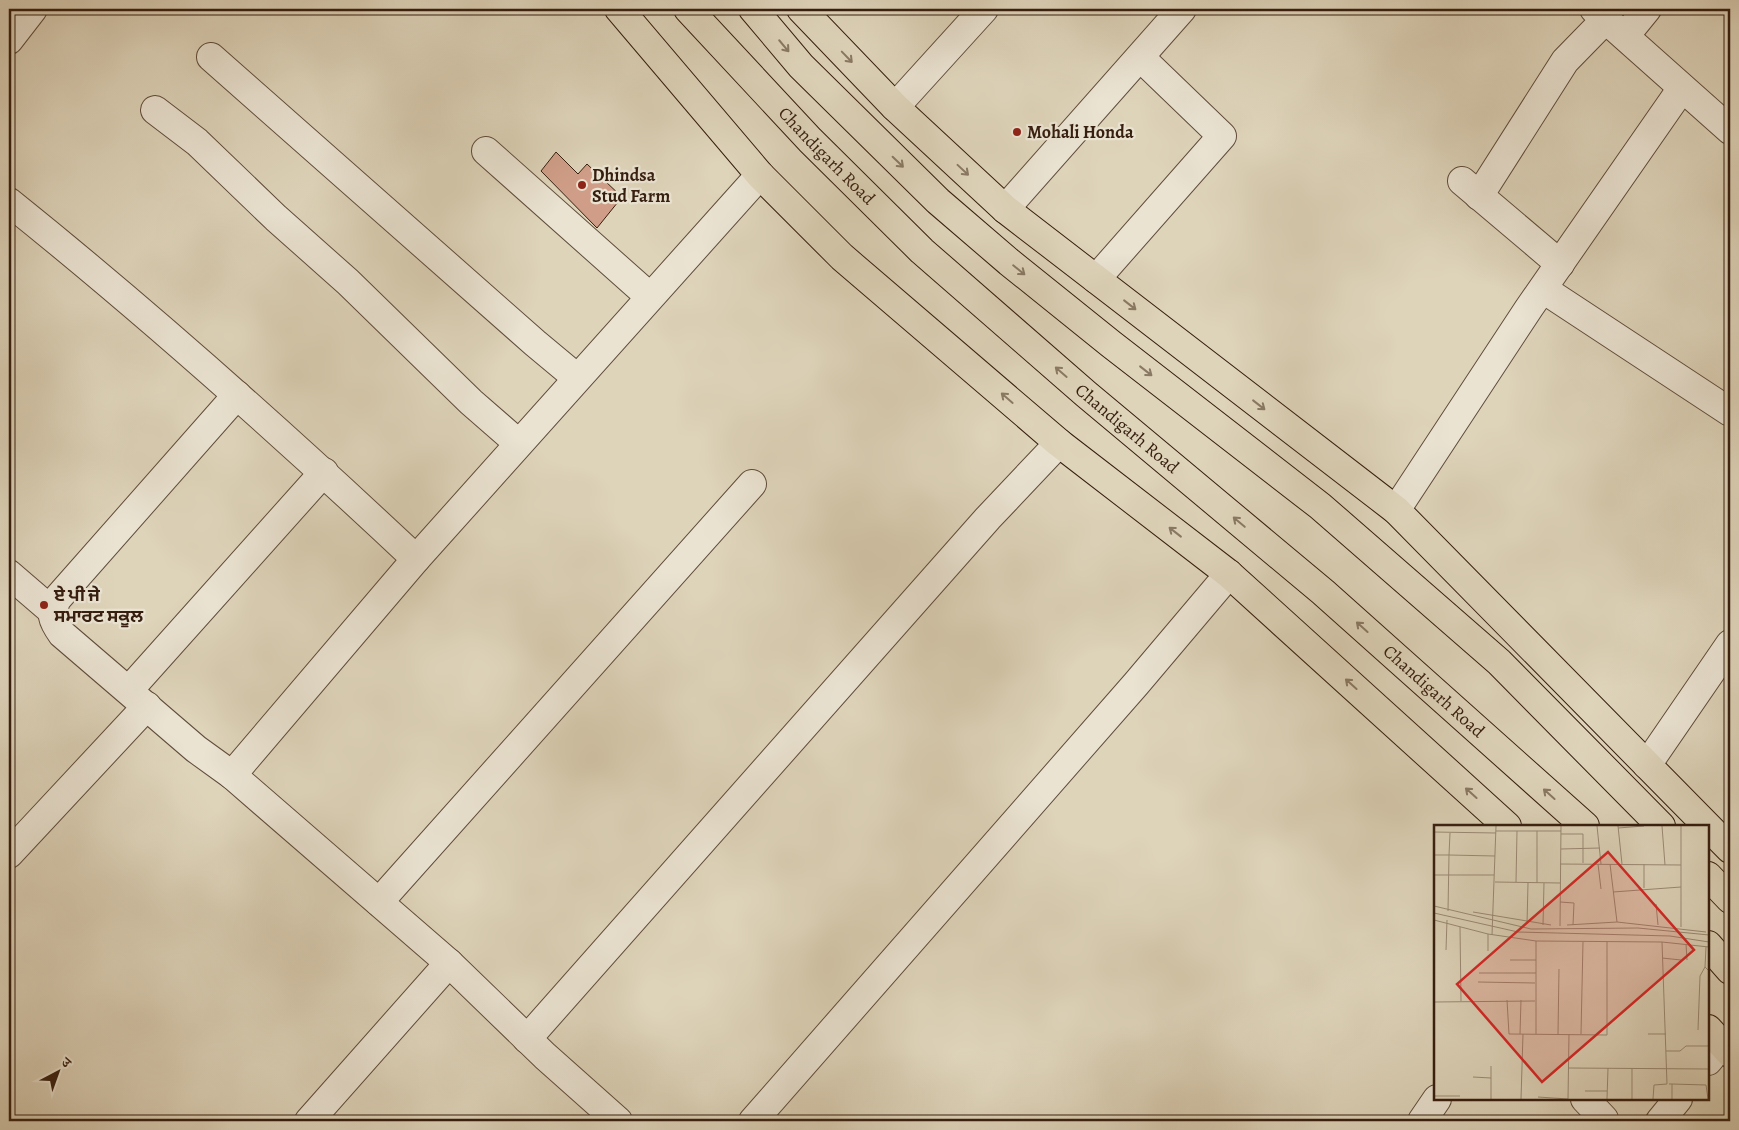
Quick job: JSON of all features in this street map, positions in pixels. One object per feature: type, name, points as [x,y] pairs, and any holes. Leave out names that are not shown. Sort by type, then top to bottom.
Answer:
[{"type":"main road","points":[[619,9],[760,175],[842,257],[1059,442],[1229,574],[1506,825]]},
{"type":"main road","name":"Chandigarh Road","points":[[688,9],[810,140],[922,251],[1086,394],[1323,592],[1584,825]]},
{"type":"main road","points":[[753,9],[800,66],[938,201],[1045,292],[1320,506],[1499,662],[1660,825]]},
{"type":"main road","points":[[802,9],[895,107],[1005,209],[1396,510],[1707,825]]},
{"type":"main road","points":[[1709,827],[1730,849]]},
{"type":"main road","points":[[1709,877],[1730,899]]},
{"type":"main road","points":[[1709,947],[1730,970]]},
{"type":"street","points":[[9,40],[33,9]]},
{"type":"street","points":[[895,107],[984,9]]},
{"type":"street","points":[[1005,209],[1141,58],[1182,9]]},
{"type":"street","points":[[1560,264],[1471,189],[1565,61],[1608,21],[1647,9]]},
{"type":"street","points":[[1608,21],[1730,130]]},
{"type":"street","points":[[211,57],[577,378]]},
{"type":"street","points":[[1096,279],[1222,136],[1141,58]]},
{"type":"street","points":[[1396,510],[1543,289],[1682,88]]},
{"type":"street","points":[[155,110],[197,142],[276,218],[348,282],[471,402],[518,443]]},
{"type":"street","points":[[486,151],[649,296]]},
{"type":"street","points":[[232,775],[416,559],[518,443],[760,175]]},
{"type":"street","points":[[9,202],[116,288],[324,472],[416,559]]},
{"type":"street","points":[[1543,289],[1730,412]]},
{"type":"street","points":[[237,395],[57,599],[52,611],[54,623],[62,634],[196,749],[232,775],[449,963],[527,1040],[618,1121]]},
{"type":"street","points":[[527,1040],[988,518],[1059,442]]},
{"type":"street","points":[[9,854],[324,472]]},
{"type":"street","points":[[379,902],[752,484]]},
{"type":"street","points":[[9,574],[52,611]]},
{"type":"street","points":[[753,1121],[1229,574]]},
{"type":"street","points":[[1648,765],[1730,644]]},
{"type":"street","points":[[309,1121],[449,963]]},
{"type":"street","points":[[1422,1121],[1437,1100]]},
{"type":"street","points":[[1586,1100],[1604,1119]]},
{"type":"street","points":[[1660,1121],[1677,1100]]},
{"type":"building","name":"Dhindsa Stud Farm","points":[[556,152],[578,174],[587,164],[622,197],[597,228],[541,171]]},
{"type":"place","name":"Mohali Honda","points":[[1017,132]]},
{"type":"place","name":"Dhindsa Stud Farm","points":[[582,185]]},
{"type":"place","name":"ਏ ਪੀ ਜੇ ਸਮਾਰਟ ਸਕੂਲ","points":[[44,605]]}]
